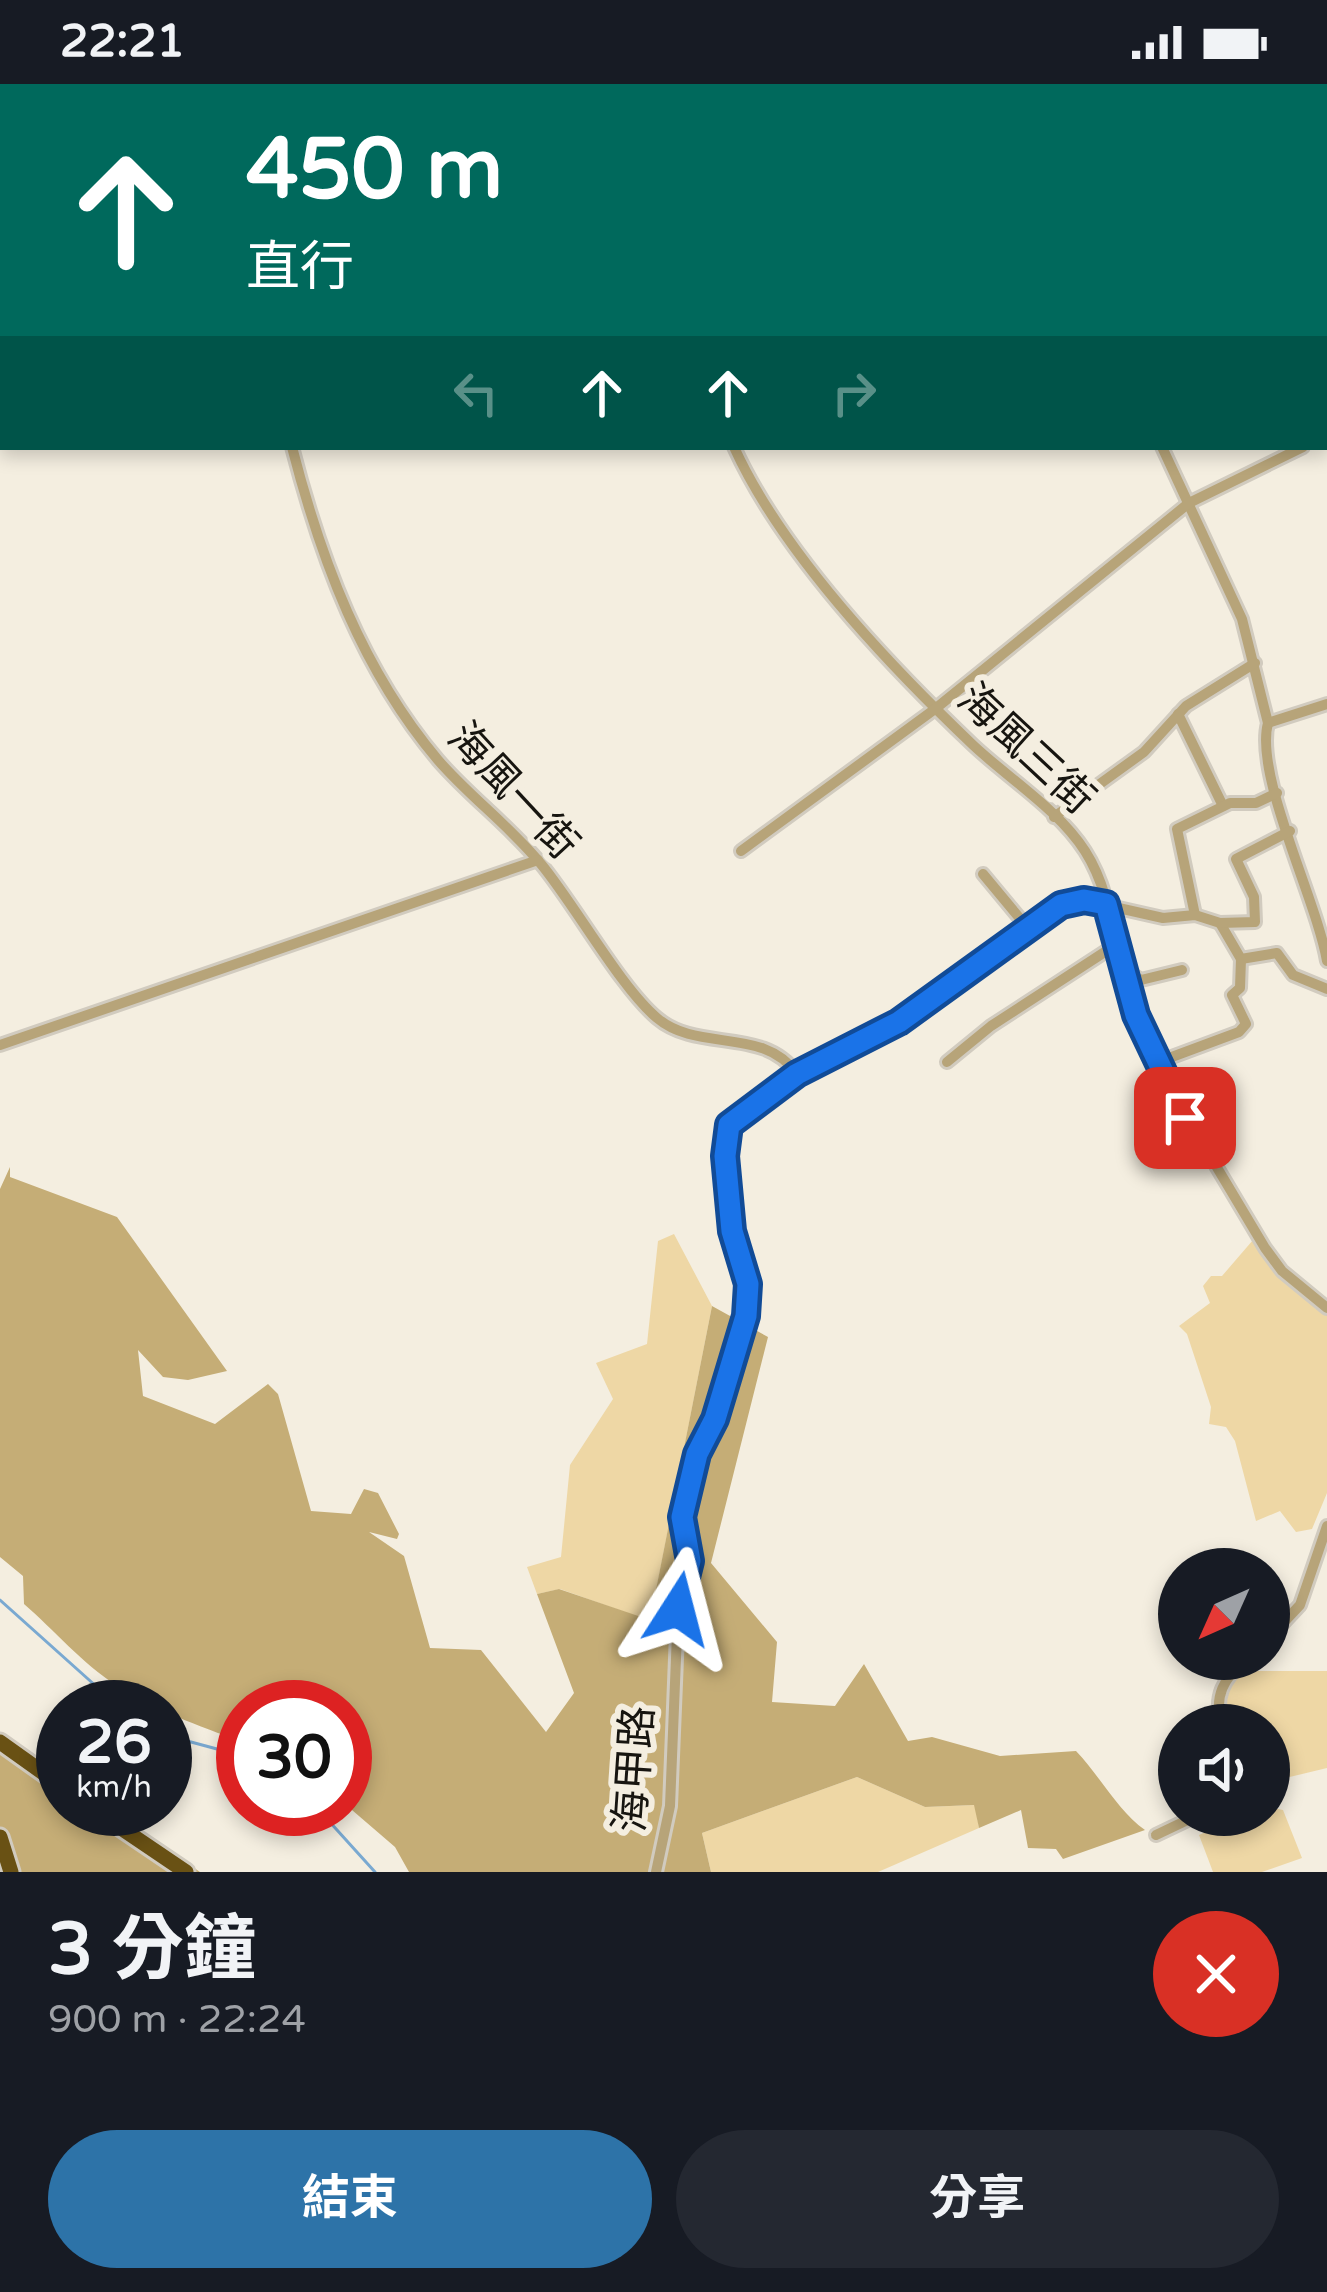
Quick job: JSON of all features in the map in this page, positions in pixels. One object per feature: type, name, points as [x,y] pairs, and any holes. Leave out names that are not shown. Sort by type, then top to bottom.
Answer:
[{"type":"highway","points":[[0,1742],[36,1768]]},
{"type":"highway","points":[[133,1836],[186,1872]]},
{"type":"highway","points":[[0,1837],[11,1872]]},
{"type":"street","name":"海風一街","points":[[293,450],[318,546],[398,710],[477,804],[538,860],[652,1014],[682,1032],[770,1048],[797,1074]]},
{"type":"street","name":"海風三街","points":[[736,450],[808,560],[935,709],[1054,817],[1087,854],[1106,904],[1136,1015],[1204,1154],[1282,1271],[1326,1306]]},
{"type":"street","points":[[1164,450],[1242,619],[1268,723],[1264,736],[1277,793],[1327,961]]},
{"type":"street","points":[[740,851],[935,709],[1190,503],[1298,450]]},
{"type":"street","points":[[1054,817],[1144,752],[1178,714],[1255,663]]},
{"type":"street","points":[[1268,723],[1327,704]]},
{"type":"street","points":[[1178,714],[1223,806]]},
{"type":"street","points":[[1195,915],[1177,829],[1223,806],[1256,803],[1277,793]]},
{"type":"street","points":[[797,1074],[874,1039],[1061,905],[1084,900],[1163,919],[1195,915],[1220,923],[1255,922],[1254,897],[1236,859],[1290,831]]},
{"type":"street","points":[[0,1045],[538,860]]},
{"type":"street","points":[[983,874],[1027,927]]},
{"type":"street","points":[[1161,1060],[1246,1024],[1232,995],[1240,988],[1241,959],[1220,923]]},
{"type":"street","points":[[947,1062],[991,1026],[1118,944]]},
{"type":"street","points":[[1241,959],[1276,953],[1293,975],[1327,988]]},
{"type":"street","points":[[1124,970],[1141,980],[1182,970]]},
{"type":"street","name":"海甲路","points":[[656,1872],[670,1806],[678,1609],[690,1561],[682,1517],[697,1454],[715,1419],[746,1316],[748,1284],[732,1231],[729,1125],[797,1074]]},
{"type":"street","points":[[1290,1616],[1300,1605],[1327,1526]]},
{"type":"shaded area","points":[[10,1167],[10,1177],[117,1217],[227,1371],[188,1380],[163,1377],[138,1350],[143,1396],[215,1424],[268,1384],[278,1394],[311,1511],[351,1514],[364,1489],[378,1493],[399,1534],[397,1539],[369,1532],[404,1556],[430,1648],[481,1650],[546,1732],[574,1693],[537,1594],[559,1589],[650,1620],[712,1306],[768,1337],[711,1563],[777,1642],[772,1702],[835,1706],[864,1664],[908,1741],[932,1737],[1000,1756],[1076,1751],[1145,1830],[1063,1859],[1056,1849],[1028,1848],[1021,1810],[979,1828],[974,1805],[925,1807],[857,1777],[702,1833],[711,1872],[409,1872],[395,1847],[372,1827],[372,1680],[216,1680],[216,1732],[192,1723],[192,1680],[110,1680],[24,1604],[23,1576],[0,1557],[0,1189]]},
{"type":"shaded area","points":[[674,1234],[712,1306],[650,1621],[560,1589],[537,1594],[527,1567],[561,1557],[570,1465],[613,1399],[596,1363],[647,1344],[658,1241]]},
{"type":"shaded area","points":[[1253,1240],[1316,1309],[1327,1300],[1327,1493],[1312,1529],[1296,1532],[1280,1511],[1256,1521],[1235,1441],[1226,1427],[1209,1424],[1211,1407],[1187,1334],[1179,1326],[1210,1303],[1203,1286],[1211,1276],[1222,1276]]},
{"type":"shaded area","points":[[1290,1671],[1327,1671],[1327,1768],[1290,1777],[1290,1704],[1226,1704],[1235,1680],[1290,1680]]},
{"type":"shaded area","points":[[0,1734],[36,1759],[36,1836],[148,1836],[200,1872],[0,1872]]},
{"type":"shaded area","points":[[857,1777],[925,1807],[975,1805],[979,1828],[878,1872],[711,1872],[702,1833]]},
{"type":"shaded area","points":[[1290,1828],[1302,1858],[1262,1872],[1213,1872],[1199,1836],[1290,1836]]},
{"type":"waterway","points":[[0,1600],[89,1680]]},
{"type":"waterway","points":[[192,1742],[216,1749]]},
{"type":"waterway","points":[[342,1836],[375,1872]]},
{"type":"route","points":[[678,1609],[690,1561],[682,1517],[697,1454],[715,1419],[746,1316],[748,1284],[732,1231],[725,1156],[729,1125],[753,1102],[797,1074],[874,1039],[1061,905],[1084,900],[1106,904],[1136,1015],[1185,1118]]}]
